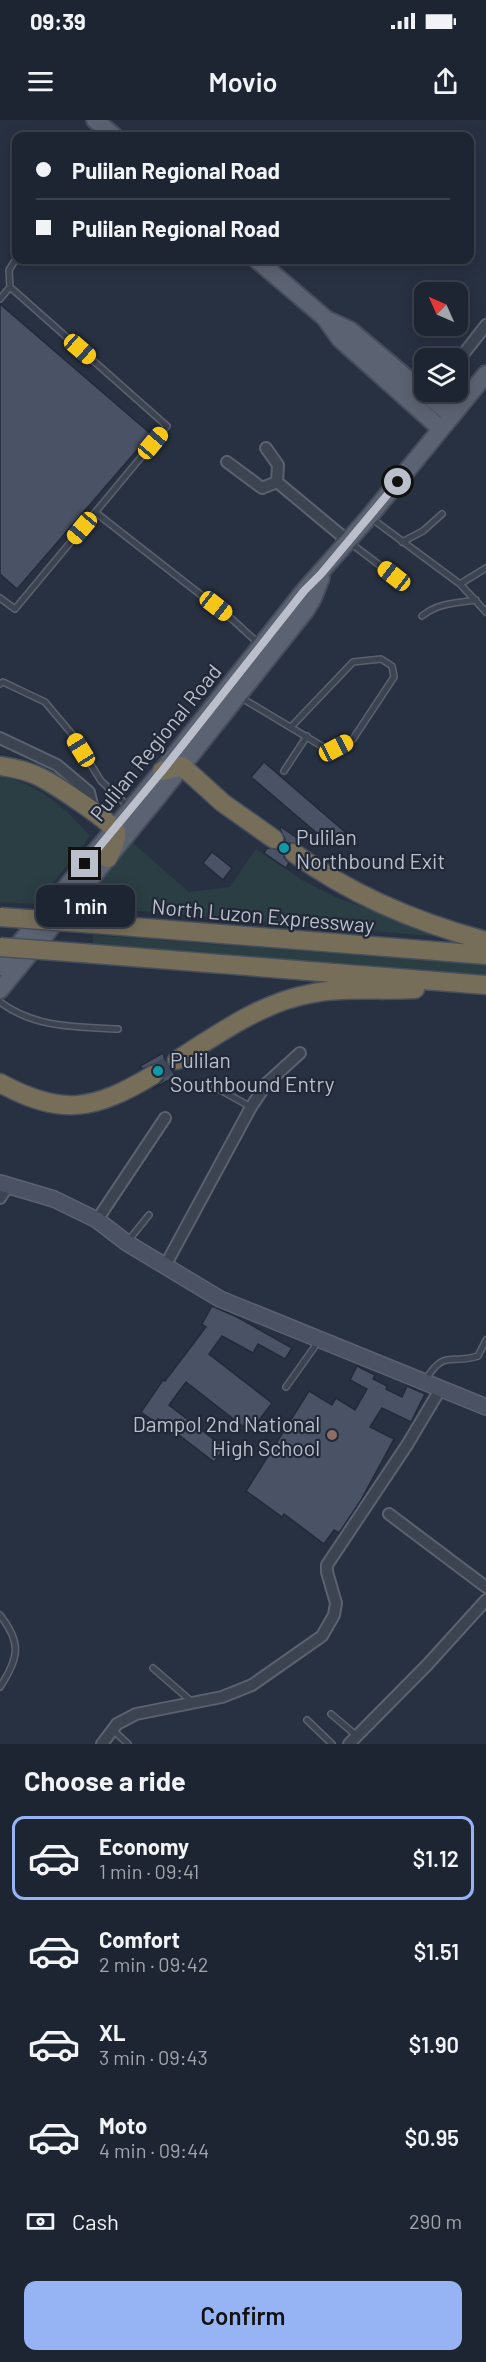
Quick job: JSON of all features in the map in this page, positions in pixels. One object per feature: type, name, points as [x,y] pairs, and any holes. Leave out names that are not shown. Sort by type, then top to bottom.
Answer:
[{"type":"highway","points":[[0,766],[17,768],[39,776],[68,793],[114,828],[116,838],[108,858]]},
{"type":"highway","points":[[162,771],[182,766],[223,802],[274,839]]},
{"type":"highway","points":[[294,853],[363,896],[463,935],[486,941]]},
{"type":"highway","name":"North Luzon Expressway","points":[[0,917],[486,956]]},
{"type":"highway","points":[[0,947],[486,985]]},
{"type":"highway","points":[[177,1060],[264,1009],[310,993],[486,985]]},
{"type":"highway","points":[[0,1083],[46,1102],[64,1106],[83,1105],[121,1095],[153,1075]]},
{"type":"main road","points":[[95,120],[109,132]]},
{"type":"main road","points":[[262,264],[325,318],[340,339],[414,390]]},
{"type":"main road","name":"Pulilan Regional Road","points":[[468,396],[486,374]]},
{"type":"main road","points":[[432,402],[446,423]]},
{"type":"main road","points":[[427,446],[432,402]]},
{"type":"main road","name":"Pulilan Regional Road","points":[[0,966],[162,771],[304,591],[321,574],[463,402]]},
{"type":"main road","name":"Pulilan Regional Road","points":[[0,990],[306,610],[320,584],[321,574]]},
{"type":"street","points":[[468,348],[486,325]]},
{"type":"street","points":[[266,448],[278,465],[277,482]]},
{"type":"street","points":[[227,462],[261,488],[277,482]]},
{"type":"street","points":[[277,482],[348,541]]},
{"type":"street","points":[[0,738],[57,765],[89,792],[94,813]]},
{"type":"street","points":[[165,1266],[251,1107],[267,1083],[300,1053]]},
{"type":"street","points":[[98,1220],[165,1119]]},
{"type":"street","points":[[3,1189],[54,1199],[98,1220],[127,1243],[220,1299],[486,1407]]},
{"type":"street","points":[[102,1744],[117,1724],[136,1714],[222,1696],[252,1685],[322,1636],[334,1615],[336,1603],[327,1565],[407,1445],[441,1388]]},
{"type":"street","points":[[389,1514],[486,1587]]},
{"type":"street","points":[[349,1744],[428,1664],[486,1600]]},
{"type":"lane","points":[[0,299],[10,287],[9,270],[13,264]]},
{"type":"lane","points":[[0,598],[15,609],[167,426],[10,287]]},
{"type":"lane","points":[[95,512],[233,620],[262,646]]},
{"type":"lane","points":[[402,542],[423,531],[442,514]]},
{"type":"lane","points":[[369,517],[460,584],[486,612]]},
{"type":"lane","points":[[348,541],[394,576]]},
{"type":"lane","points":[[460,584],[486,568]]},
{"type":"lane","points":[[423,616],[431,609],[443,604],[476,600]]},
{"type":"lane","points":[[238,696],[325,748],[336,748],[353,739],[394,677],[392,666],[381,659],[352,662],[291,727]]},
{"type":"lane","points":[[0,684],[3,682],[45,702],[72,734],[100,781],[131,808]]},
{"type":"lane","points":[[284,771],[307,736]]},
{"type":"lane","points":[[0,1002],[17,1013],[40,1022],[118,1029]]},
{"type":"lane","points":[[215,1087],[251,1107]]},
{"type":"lane","points":[[127,1243],[149,1215]]},
{"type":"lane","points":[[286,1387],[318,1340]]},
{"type":"lane","points":[[426,1381],[436,1364],[478,1356],[486,1340]]},
{"type":"lane","points":[[0,1615],[16,1641],[16,1657],[0,1687]]},
{"type":"lane","points":[[153,1668],[193,1702]]},
{"type":"lane","points":[[331,1714],[357,1736]]},
{"type":"lane","points":[[307,1720],[332,1744]]},
{"type":"lane","points":[[113,1730],[128,1744]]},
{"type":"green space","points":[[0,776],[27,785],[50,798],[90,836],[37,904],[0,902]]},
{"type":"green space","points":[[127,838],[189,892],[230,887],[256,849],[302,880],[337,898],[454,938],[72,905]]},
{"type":"green space","points":[[93,935],[486,965],[486,976],[93,944]]},
{"type":"building","points":[[0,304],[151,434],[17,589],[0,574]]},
{"type":"building","points":[[264,762],[345,832],[332,846],[251,777]]},
{"type":"building","points":[[281,827],[303,842],[302,845],[290,843],[285,846],[284,857],[289,863],[286,868],[264,853],[267,848],[278,849],[283,845],[285,839]]},
{"type":"building","points":[[212,852],[232,868],[223,880],[203,863]]},
{"type":"building","points":[[163,1053],[167,1066],[176,1076],[153,1089],[163,1080],[162,1069],[154,1064],[142,1069],[140,1066]]},
{"type":"building","points":[[212,1306],[237,1317],[292,1348],[285,1359],[258,1344],[253,1353],[222,1336],[209,1354],[272,1403],[250,1432],[186,1382],[169,1405],[225,1448],[214,1462],[158,1419],[155,1422],[141,1412],[163,1380],[165,1381],[206,1327],[202,1324]]},
{"type":"building","name":"Dampol 2nd National High School","points":[[357,1366],[375,1375],[373,1379],[402,1397],[407,1386],[425,1394],[411,1422],[382,1408],[370,1427],[394,1439],[361,1500],[339,1533],[334,1530],[324,1544],[284,1514],[282,1517],[246,1491],[309,1391],[332,1405],[336,1398],[355,1410],[367,1389],[350,1380]]},
{"type":"tunnel","points":[[153,1075],[177,1060]]},
{"type":"place","name":"Pulilan Northbound Exit","points":[[284,848]]},
{"type":"place","name":"Pulilan Southbound Entry","points":[[158,1071]]},
{"type":"place","name":"Dampol 2nd National High School","points":[[332,1435]]},
{"type":"route","points":[[85,864],[162,771],[304,591],[398,482]]}]
